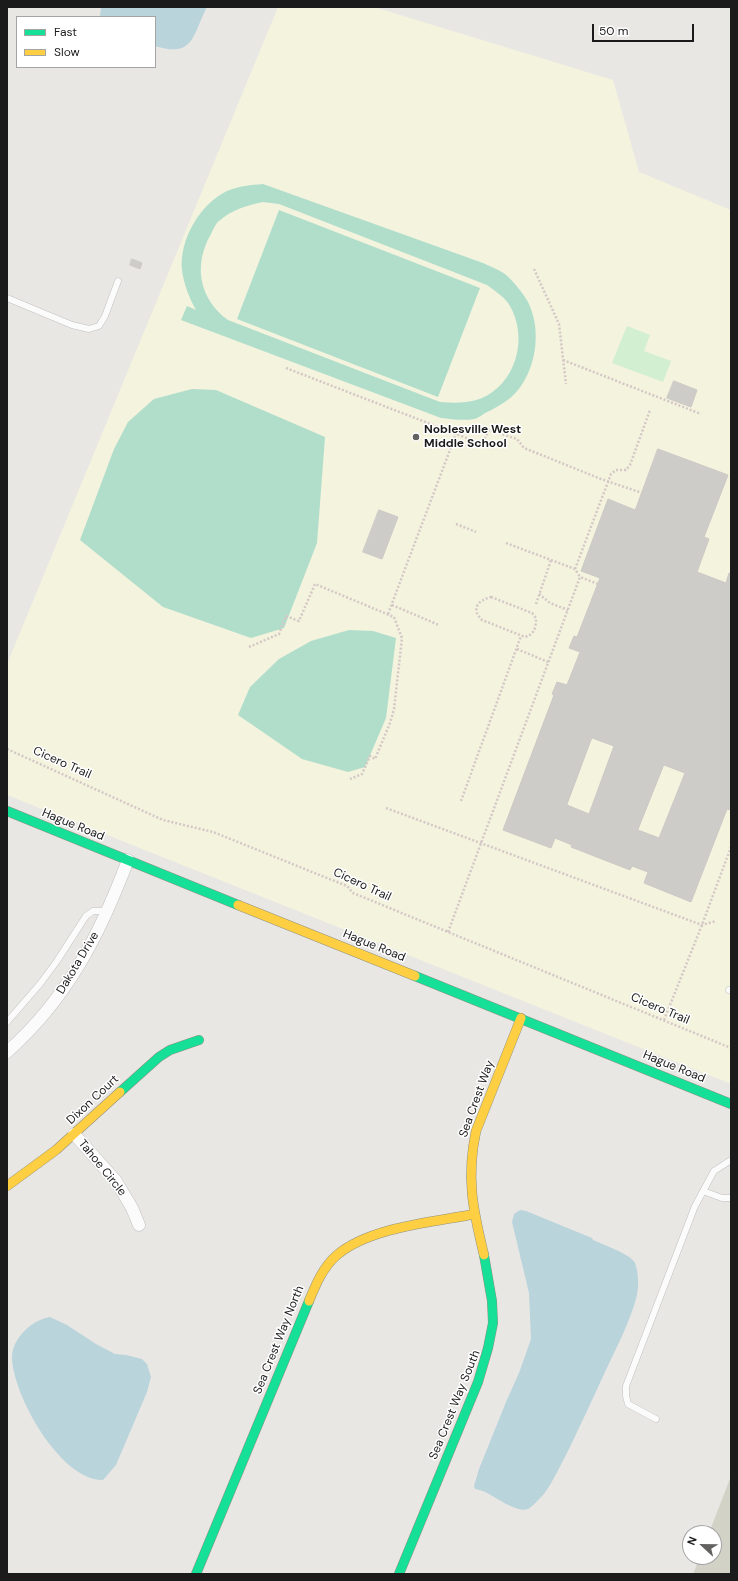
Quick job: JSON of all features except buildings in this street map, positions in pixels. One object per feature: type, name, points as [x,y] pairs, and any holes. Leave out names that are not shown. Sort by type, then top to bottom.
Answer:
[{"type":"street","name":"Hague Road","points":[[7,811],[731,1104]]},
{"type":"street","name":"Dakota Drive","points":[[7,1052],[28,1032],[62,992],[81,964],[108,911],[128,860]]},
{"type":"street","name":"Sea Crest Way","points":[[475,1214],[470,1184],[472,1147],[476,1131],[521,1018]]},
{"type":"street","name":"Dixon Court","points":[[7,1186],[50,1155],[158,1057],[170,1050],[199,1040]]},
{"type":"street","name":"Tahoe Circle","points":[[74,1134],[120,1188],[132,1208],[138,1225]]},
{"type":"street","name":"Sea Crest Way North","points":[[196,1574],[322,1271],[338,1254],[365,1237],[475,1214]]},
{"type":"street","name":"Sea Crest Way South","points":[[399,1574],[478,1382],[489,1350],[493,1321],[492,1296],[475,1214]]},
{"type":"lane","points":[[7,298],[72,325],[89,329],[99,326],[105,316],[118,281]]},
{"type":"lane","points":[[7,1022],[40,984],[86,916],[93,911],[108,911]]},
{"type":"lane","points":[[656,1419],[628,1404],[626,1386],[695,1206],[714,1171],[731,1160]]},
{"type":"lane","points":[[703,1191],[722,1198],[731,1198]]},
{"type":"path","points":[[534,269],[559,324],[566,384]]},
{"type":"path","points":[[563,360],[701,414]]},
{"type":"path","points":[[286,368],[482,444],[489,430],[517,439],[524,448],[642,493]]},
{"type":"path","points":[[575,568],[611,474],[616,470],[626,470],[630,465],[650,410]]},
{"type":"path","points":[[388,614],[456,434]]},
{"type":"path","points":[[456,524],[476,532]]},
{"type":"path","points":[[506,543],[575,568],[580,577],[598,584]]},
{"type":"path","points":[[536,604],[551,560]]},
{"type":"path","points":[[448,932],[580,577]]},
{"type":"path","points":[[249,647],[279,634],[286,616],[299,621],[315,584],[394,617],[402,638],[394,709],[390,724],[375,759],[370,756],[362,774],[350,779]]},
{"type":"path","points":[[539,594],[550,602],[568,610]]},
{"type":"path","points":[[491,597],[532,613],[536,618],[535,630],[530,636],[522,636],[482,620],[477,615],[476,610],[478,603],[483,599],[491,597]]},
{"type":"path","points":[[392,604],[439,625]]},
{"type":"path","points":[[461,801],[522,636]]},
{"type":"path","points":[[517,649],[548,662]]},
{"type":"path","name":"Cicero Trail","points":[[7,749],[163,820],[214,832],[347,886],[354,893],[731,1048]]},
{"type":"path","points":[[386,808],[702,925],[716,921]]},
{"type":"path","points":[[664,1020],[731,847]]},
{"type":"shaded area","name":"Noblesville West Middle School","points":[[278,7],[374,7],[613,80],[639,172],[731,210],[731,1084],[7,795],[7,664]]},
{"type":"shaded area","points":[[731,1476],[731,1574],[693,1574],[697,1565],[722,1565],[722,1525],[712,1525]]},
{"type":"green space","points":[[263,184],[483,263],[505,274],[518,287],[526,298],[535,323],[536,334],[534,356],[531,367],[518,390],[501,404],[476,418],[461,420],[441,418],[181,320],[187,306],[196,310],[187,291],[182,270],[184,247],[193,224],[208,205],[227,191],[245,186]],"holes":[[[263,202],[279,204],[487,285],[510,306],[518,330],[517,355],[513,367],[506,378],[498,387],[482,398],[464,402],[440,402],[228,320],[218,312],[205,292],[201,269],[205,246],[216,224],[234,211],[246,206]]]},
{"type":"green space","points":[[279,210],[480,288],[438,397],[237,319]]},
{"type":"green space","points":[[627,326],[650,335],[644,351],[671,361],[663,382],[612,363]]},
{"type":"green space","points":[[192,389],[216,390],[325,437],[317,543],[284,628],[251,638],[163,607],[80,540],[114,449],[128,422],[154,399]]},
{"type":"green space","points":[[349,630],[373,631],[396,638],[386,718],[365,767],[348,772],[302,759],[238,715],[250,687],[279,659],[311,641]]},
{"type":"water","points":[[101,7],[207,7],[190,42],[185,47],[177,49],[156,46],[156,16],[100,16]]},
{"type":"water","points":[[520,1210],[526,1211],[592,1238],[593,1240],[616,1250],[633,1260],[635,1263],[638,1281],[636,1299],[626,1327],[569,1449],[544,1494],[530,1508],[522,1510],[509,1505],[488,1493],[475,1489],[474,1486],[479,1469],[519,1373],[531,1339],[529,1293],[512,1222],[514,1214]]},
{"type":"water","points":[[50,1317],[67,1325],[96,1344],[115,1354],[142,1359],[147,1364],[151,1377],[147,1392],[116,1465],[103,1480],[87,1477],[71,1467],[56,1452],[42,1434],[30,1414],[14,1374],[12,1358],[15,1344],[19,1337],[36,1322]]},
{"type":"traffic: fast","points":[[7,811],[238,905]]},
{"type":"traffic: fast","points":[[415,976],[731,1104]]},
{"type":"traffic: fast","points":[[120,1092],[159,1057],[170,1050],[199,1040]]},
{"type":"traffic: fast","points":[[399,1574],[478,1382],[488,1348],[493,1323],[492,1301],[484,1255]]},
{"type":"traffic: fast","points":[[196,1574],[309,1301]]},
{"type":"traffic: slow","points":[[238,905],[415,976]]},
{"type":"traffic: slow","points":[[484,1255],[472,1194],[471,1164],[473,1148],[476,1131],[521,1018]]},
{"type":"traffic: slow","points":[[7,1186],[56,1150],[120,1092]]},
{"type":"traffic: slow","points":[[309,1301],[324,1270],[337,1255],[351,1246],[367,1238],[403,1227],[475,1214]]},
{"type":"place","name":"Noblesville West Middle School","points":[[416,437]]}]
